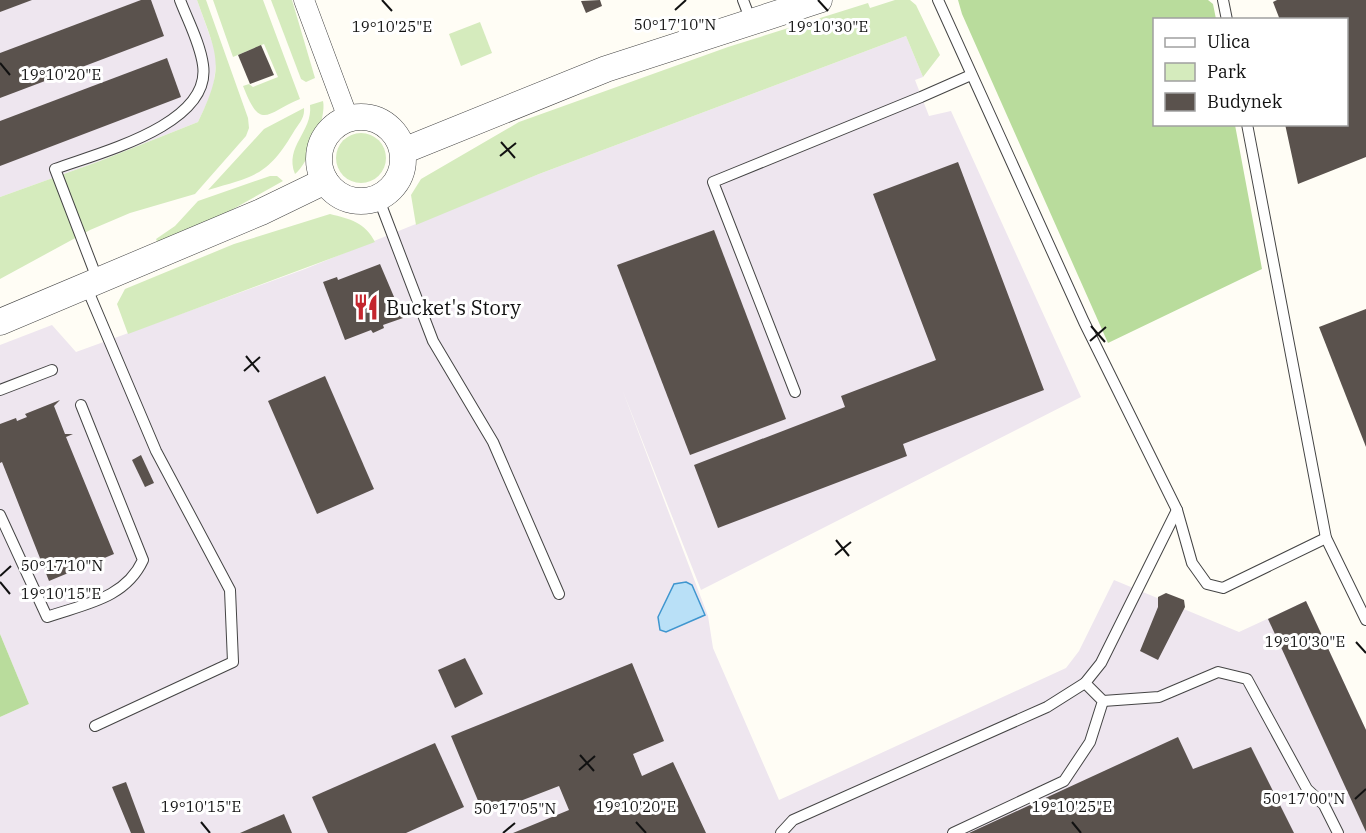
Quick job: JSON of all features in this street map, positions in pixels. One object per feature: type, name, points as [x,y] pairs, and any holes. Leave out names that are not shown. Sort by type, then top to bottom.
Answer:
[{"type":"street","points":[[304,0],[348,118]]},
{"type":"street","points":[[403,151],[747,11],[819,0]]},
{"type":"street","points":[[368,117],[387,125],[394,132],[403,151],[401,173],[388,192],[369,201],[348,199],[339,195],[325,181],[319,163],[321,144],[331,128],[348,118],[368,117]]},
{"type":"street","points":[[0,321],[261,212],[325,181]]},
{"type":"lane","points":[[95,726],[233,662],[230,590],[156,451],[92,284],[55,169],[161,128],[195,102],[204,68],[180,0]]},
{"type":"lane","points":[[938,0],[1084,322],[1177,510],[1195,570],[1207,584],[1223,588],[1326,538]]},
{"type":"lane","points":[[1223,0],[1227,18]]},
{"type":"lane","points":[[795,392],[713,182],[971,75]]},
{"type":"lane","points":[[1247,126],[1326,538],[1366,620]]},
{"type":"lane","points":[[378,197],[433,341],[494,442],[559,594]]},
{"type":"lane","points":[[0,390],[52,370]]},
{"type":"lane","points":[[0,515],[47,617],[120,591],[136,576],[143,560],[81,405]]},
{"type":"lane","points":[[781,833],[793,819],[1047,707],[1085,683],[1101,663],[1177,510]]},
{"type":"lane","points":[[1085,683],[1103,701],[1159,697],[1218,672],[1247,679],[1307,789],[1324,805],[1338,833]]},
{"type":"lane","points":[[953,833],[1064,781],[1090,742],[1103,701]]},
{"type":"shaded area","points":[[0,0],[197,0],[217,56],[213,90],[198,122],[0,197]]},
{"type":"shaded area","points":[[906,36],[923,77],[915,80],[929,116],[951,111],[1081,397],[701,590],[622,389],[708,616],[713,648],[779,800],[1066,668],[1079,651],[1114,580],[1239,632],[1306,601],[1366,730],[1366,833],[0,833],[0,717],[29,704],[0,634],[0,345],[52,325],[76,352],[305,269],[539,174]]},
{"type":"green space","points":[[197,0],[206,0],[248,118],[249,128],[246,136],[195,194],[130,213],[90,230],[0,279],[0,197],[198,122],[212,87],[216,61],[210,35]]},
{"type":"green space","points":[[213,0],[263,0],[300,99],[266,115],[260,114],[255,109],[243,86],[249,84],[253,87],[278,77],[264,44],[233,57]]},
{"type":"green space","points":[[271,0],[292,0],[315,78],[306,82],[301,79]]},
{"type":"green space","points":[[895,0],[910,0],[916,5],[940,55],[923,77],[906,36],[539,174],[416,225],[411,195],[421,179],[519,122],[728,47],[868,3],[870,8]]},
{"type":"green space","points":[[958,0],[1208,0],[1213,4],[1216,18],[1153,18],[1153,126],[1235,126],[1262,269],[1108,343],[962,14]]},
{"type":"green space","points":[[480,22],[492,53],[461,66],[449,34]]},
{"type":"green space","points":[[323,101],[322,118],[315,140],[305,161],[295,174],[293,155],[310,115],[310,105]]},
{"type":"green space","points":[[304,108],[301,121],[284,147],[267,166],[249,177],[208,190],[264,129]]},
{"type":"green space","points":[[356,133],[366,133],[379,140],[386,153],[386,163],[379,176],[366,183],[356,183],[347,179],[340,172],[336,163],[336,153],[340,144],[347,137]]},
{"type":"green space","points":[[270,176],[277,176],[283,181],[217,218],[158,243],[156,239],[175,226],[198,201]]},
{"type":"green space","points":[[330,214],[362,226],[375,242],[128,334],[117,304],[125,289],[234,244]]},
{"type":"green space","points":[[0,634],[29,704],[0,717]]},
{"type":"water","points":[[686,582],[692,585],[705,615],[666,632],[660,630],[658,617],[674,584]]},
{"type":"building","points":[[0,0],[32,0],[0,12]]},
{"type":"building","points":[[141,0],[151,0],[164,36],[0,98],[0,53]]},
{"type":"building","points":[[600,0],[602,6],[586,13],[581,1]]},
{"type":"building","points":[[1277,0],[1366,0],[1366,157],[1298,184],[1285,126],[1348,126],[1348,18],[1279,18],[1273,2]]},
{"type":"building","points":[[261,45],[274,75],[250,84],[238,55]]},
{"type":"building","points":[[167,58],[181,97],[0,166],[0,121]]},
{"type":"building","points":[[958,162],[1044,390],[903,444],[907,456],[718,528],[694,465],[845,407],[841,396],[936,360],[873,194]]},
{"type":"building","points":[[714,230],[786,419],[690,455],[617,265]]},
{"type":"building","name":"Bucket's Story","points":[[380,264],[403,318],[383,325],[384,328],[373,333],[371,330],[345,340],[323,282],[337,277],[338,280]]},
{"type":"building","points":[[1366,309],[1366,447],[1319,327]]},
{"type":"building","points":[[325,376],[374,489],[317,514],[268,401]]},
{"type":"building","points":[[60,400],[54,406],[65,434],[73,434],[66,437],[114,554],[49,581],[2,462],[0,463],[0,424],[27,417],[25,414]]},
{"type":"building","points":[[141,455],[154,483],[145,487],[132,460]]},
{"type":"building","points":[[1166,593],[1184,600],[1185,607],[1158,660],[1140,651],[1158,607],[1158,597]]},
{"type":"building","points":[[1306,601],[1366,730],[1366,832],[1268,619]]},
{"type":"building","points":[[465,658],[483,694],[455,708],[438,670]]},
{"type":"building","points":[[632,663],[664,741],[633,754],[642,776],[673,762],[706,833],[513,833],[569,810],[559,786],[484,815],[451,736]]},
{"type":"building","points":[[1178,737],[1193,769],[1251,747],[1294,833],[969,833]]},
{"type":"building","points":[[435,743],[464,807],[406,833],[328,833],[312,797]]},
{"type":"building","points":[[126,782],[145,833],[131,833],[112,787]]},
{"type":"building","points":[[284,814],[292,833],[240,833]]},
{"type":"place","name":"Bucket's Story","points":[[366,307]]}]
